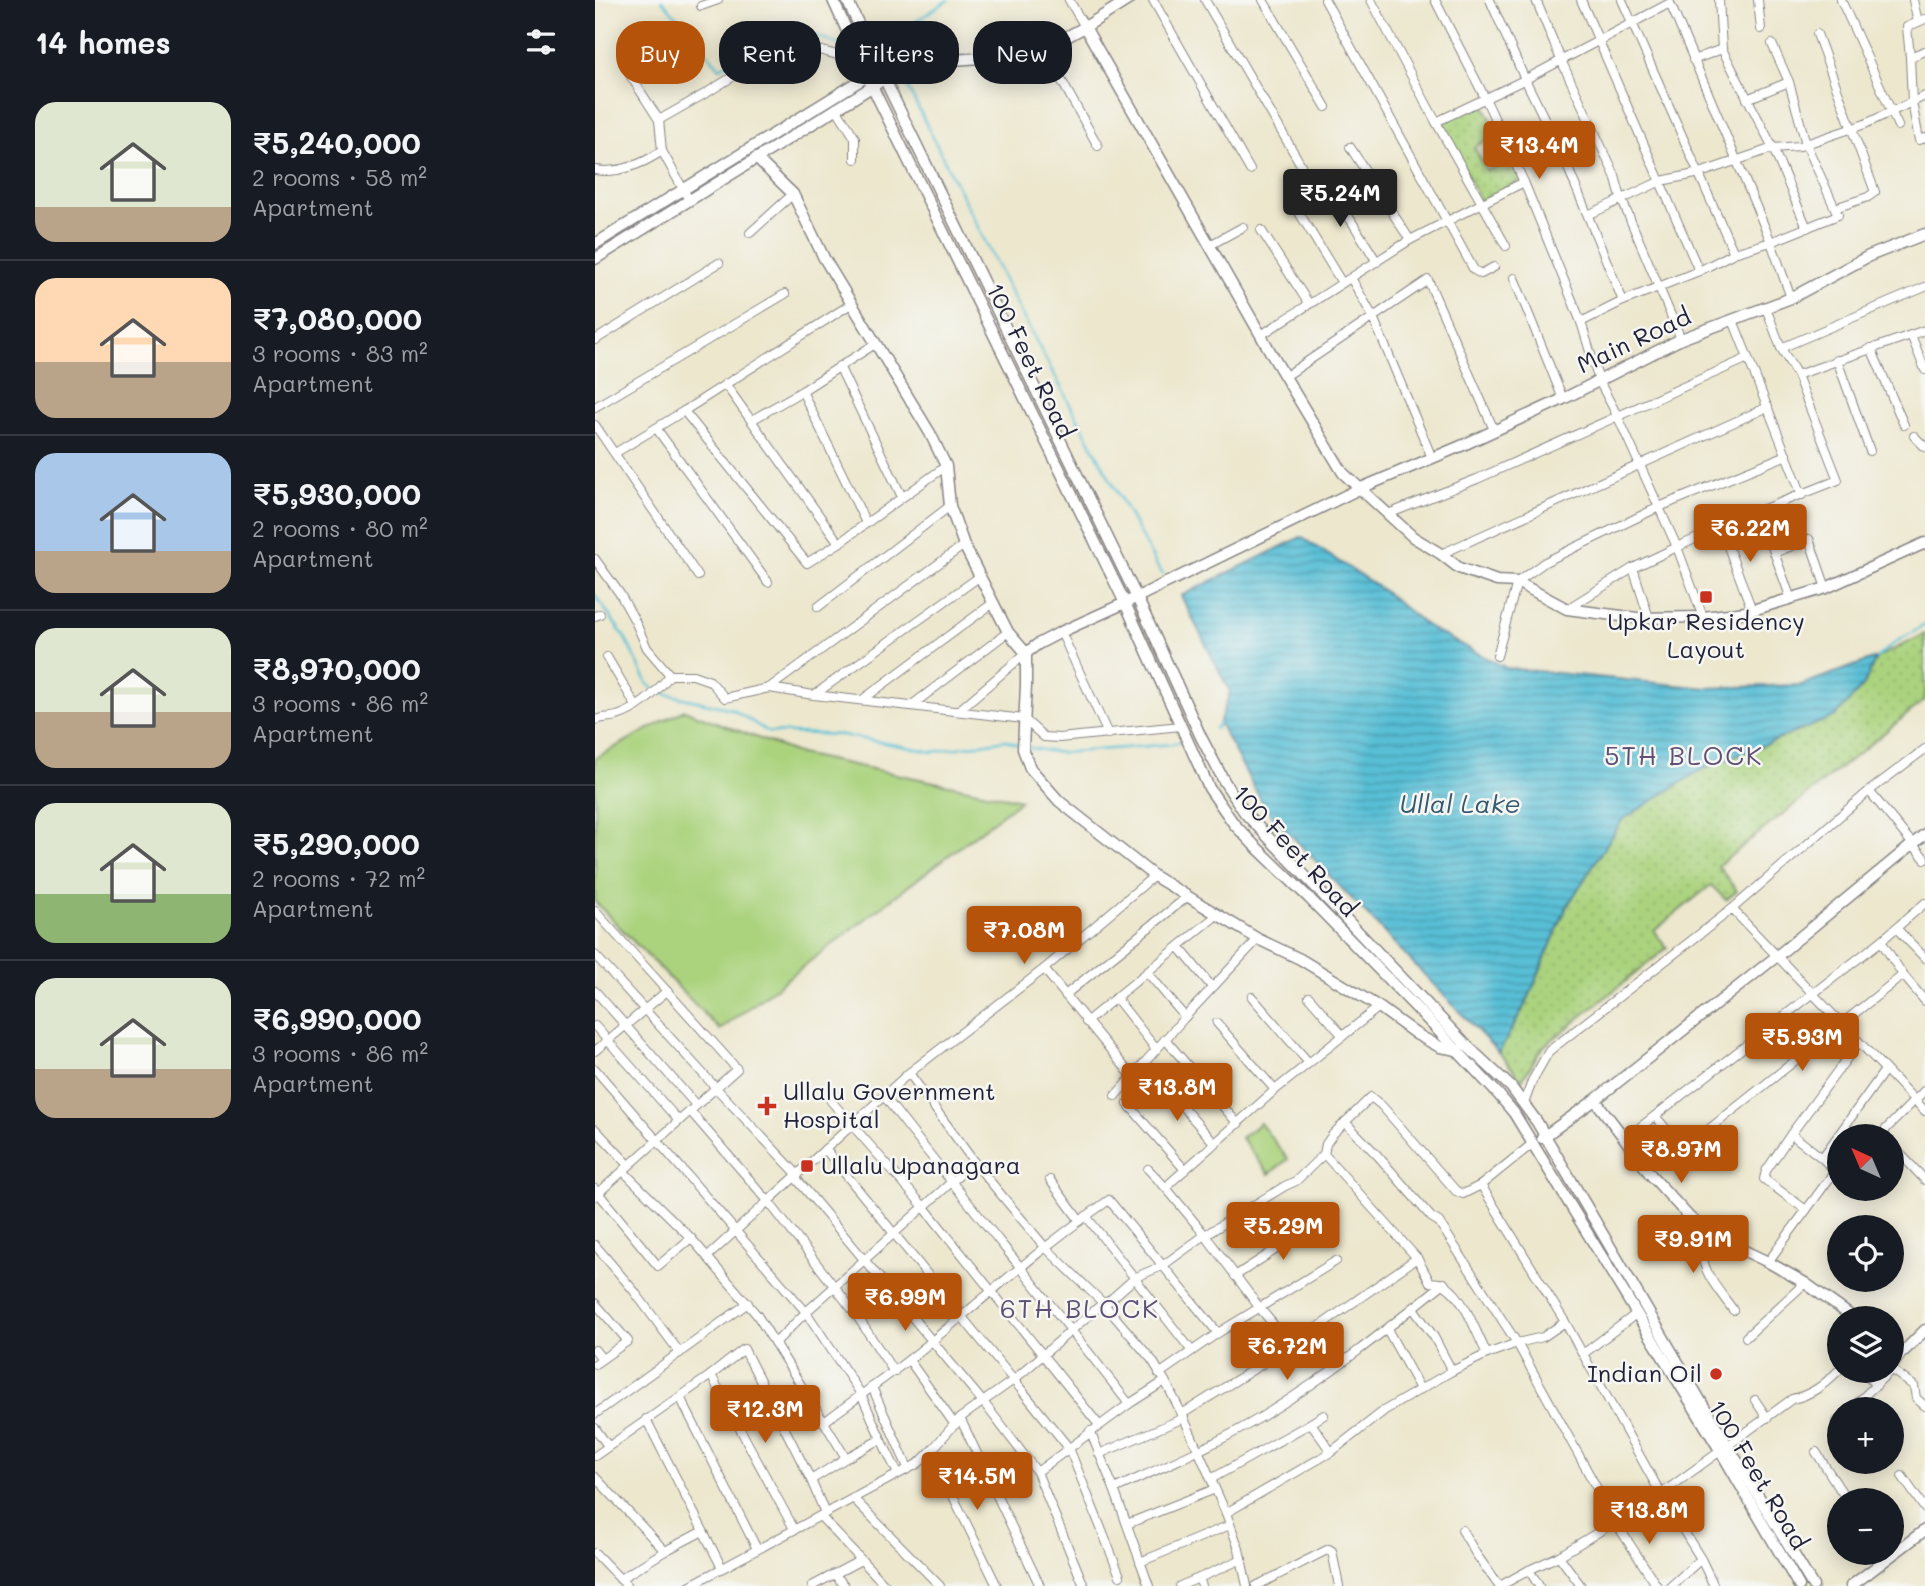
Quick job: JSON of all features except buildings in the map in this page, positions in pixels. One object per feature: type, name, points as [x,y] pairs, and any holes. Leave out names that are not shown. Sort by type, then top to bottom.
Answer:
[{"type":"street","points":[[701,6],[716,0]]},
{"type":"street","name":"100 Feet Road","points":[[833,0],[842,21]]},
{"type":"street","name":"100 Feet Road","points":[[848,0],[857,21]]},
{"type":"street","points":[[1069,0],[1343,473],[1413,537],[1459,568],[1497,580],[1517,582],[1567,609],[1637,618],[1703,617],[1752,610],[1826,588],[1925,543]]},
{"type":"street","points":[[1072,34],[1128,0]]},
{"type":"street","points":[[1153,0],[1250,170]]},
{"type":"street","points":[[1205,0],[1301,165]]},
{"type":"street","points":[[1263,0],[1326,107]]},
{"type":"street","points":[[1326,0],[1474,270],[1481,274],[1494,267]]},
{"type":"street","points":[[1371,0],[1506,246]]},
{"type":"street","points":[[1435,0],[1524,182],[1581,323],[1599,381],[1677,547],[1703,617]]},
{"type":"street","points":[[1490,0],[1566,163],[1623,301]]},
{"type":"street","points":[[1536,0],[1615,176],[1621,198],[1681,339]]},
{"type":"street","points":[[1581,0],[1699,271]]},
{"type":"street","points":[[1622,0],[1734,253]]},
{"type":"street","points":[[1719,0],[1721,48],[1773,148],[1807,228]]},
{"type":"street","points":[[1758,0],[1761,29]]},
{"type":"street","points":[[1841,0],[1898,126]]},
{"type":"street","points":[[1913,0],[1921,21],[1907,27],[1912,102],[1919,140],[1925,138]]},
{"type":"street","points":[[1436,122],[1526,79],[1671,3],[1771,242],[1791,298]]},
{"type":"street","points":[[1817,34],[1875,192],[1835,208]]},
{"type":"street","points":[[659,120],[782,46],[796,44],[835,54]]},
{"type":"street","points":[[1581,323],[1623,301],[1699,271],[1734,253],[1771,242],[1838,215],[1806,144],[1789,82],[1772,44]]},
{"type":"street","points":[[1693,60],[1721,48]]},
{"type":"street","points":[[1910,57],[1925,51]]},
{"type":"street","points":[[1747,99],[1789,82]]},
{"type":"street","points":[[636,84],[659,120],[662,151],[686,195]]},
{"type":"street","points":[[595,258],[686,195],[864,84]]},
{"type":"street","points":[[595,244],[756,158],[836,108],[865,84]]},
{"type":"street","name":"100 Feet Road","points":[[870,84],[1125,603],[1209,788],[1234,824],[1461,1047],[1511,1087],[1524,1104],[1546,1136],[1724,1448],[1799,1586]]},
{"type":"street","name":"100 Feet Road","points":[[887,84],[1224,781],[1245,813],[1461,1047],[1506,1104],[1636,1314],[1813,1586]]},
{"type":"street","points":[[1063,84],[1098,146]]},
{"type":"street","points":[[1588,215],[1661,181],[1700,173],[1773,148],[1806,144],[1851,129],[1925,96]]},
{"type":"street","points":[[836,108],[855,138],[855,159]]},
{"type":"street","points":[[1350,147],[1411,240]]},
{"type":"street","points":[[595,170],[610,172],[662,151]]},
{"type":"street","points":[[756,158],[793,194],[824,258],[930,433],[946,466],[950,506],[964,545],[1008,632],[1026,653],[1023,749],[1030,768],[1059,801],[1153,876],[1380,1007],[1416,1034],[1440,1047],[1461,1047]]},
{"type":"street","points":[[1327,182],[1377,262]]},
{"type":"street","points":[[1261,335],[1411,240],[1524,182]]},
{"type":"street","points":[[750,233],[793,194]]},
{"type":"street","points":[[1296,206],[1342,283]]},
{"type":"street","points":[[1210,245],[1243,227]]},
{"type":"street","points":[[1261,230],[1309,304]]},
{"type":"street","name":"Main Road","points":[[1026,653],[1061,632],[1361,488],[1563,399],[1681,339],[1766,309],[1869,256],[1925,234]]},
{"type":"street","points":[[595,340],[719,263]]},
{"type":"street","points":[[1351,278],[1373,317],[1432,458]]},
{"type":"street","points":[[1514,278],[1563,399]]},
{"type":"street","points":[[1286,376],[1429,280],[1494,430]]},
{"type":"street","points":[[1781,348],[1925,287]]},
{"type":"street","points":[[595,407],[785,294]]},
{"type":"street","points":[[615,453],[851,304]]},
{"type":"street","points":[[1567,609],[1633,568],[1677,547],[1838,480],[1797,375],[1781,348],[1766,309]]},
{"type":"street","points":[[1733,320],[1802,495]]},
{"type":"street","points":[[1797,375],[1925,330]]},
{"type":"street","points":[[1911,335],[1925,370]]},
{"type":"street","points":[[752,420],[876,344]]},
{"type":"street","points":[[1871,348],[1904,425]]},
{"type":"street","points":[[1388,514],[1477,479],[1748,358]]},
{"type":"street","points":[[1837,360],[1870,451]]},
{"type":"street","points":[[839,366],[902,497]]},
{"type":"street","points":[[725,384],[839,543]]},
{"type":"street","points":[[802,391],[866,523]]},
{"type":"street","points":[[1441,554],[1768,407]]},
{"type":"street","points":[[684,411],[807,563],[946,466]]},
{"type":"street","points":[[595,425],[698,576]]},
{"type":"street","points":[[656,428],[768,582]]},
{"type":"street","points":[[1914,436],[1925,447]]},
{"type":"street","points":[[1497,656],[1517,582],[1545,562],[1659,507],[1787,455]]},
{"type":"street","points":[[818,607],[950,506]]},
{"type":"street","points":[[1759,511],[1791,599]]},
{"type":"street","points":[[1721,528],[1752,610]]},
{"type":"street","points":[[1774,553],[1809,538],[1826,588]]},
{"type":"street","points":[[769,688],[964,545]]},
{"type":"street","points":[[595,559],[620,594],[647,648],[670,675],[693,676],[709,681],[725,698],[769,688],[1024,719],[1044,737],[1185,735]]},
{"type":"street","points":[[1633,568],[1649,618]]},
{"type":"street","points":[[814,695],[979,577]]},
{"type":"street","points":[[862,700],[993,603]]},
{"type":"street","points":[[912,705],[1008,632]]},
{"type":"street","points":[[1061,632],[1108,734]]},
{"type":"street","points":[[958,710],[1026,653]]},
{"type":"street","points":[[607,657],[636,706]]},
{"type":"street","points":[[596,717],[620,715],[636,706],[657,692],[670,675]]},
{"type":"street","points":[[1524,1104],[1531,1080],[1549,1051],[1732,909],[1868,791],[1925,749]]},
{"type":"street","points":[[1868,791],[1925,859]]},
{"type":"street","points":[[689,1586],[700,1583],[722,1567],[919,1463],[957,1422],[1015,1379],[1136,1278],[1162,1266],[1205,1235],[1297,1181],[1324,1154],[1326,1144],[1345,1122],[1371,1097],[1383,1106],[1456,1191],[1463,1194],[1481,1185],[1532,1144],[1595,1100],[1777,956],[1925,834]]},
{"type":"street","points":[[708,1256],[909,1073],[1044,969],[1153,876]]},
{"type":"street","points":[[1065,995],[1187,897]]},
{"type":"street","points":[[1732,909],[1925,1111]]},
{"type":"street","points":[[1625,1139],[1923,909]]},
{"type":"street","points":[[595,911],[737,1069],[596,1193],[658,1266],[691,1238]]},
{"type":"street","points":[[1086,1022],[1217,915]]},
{"type":"street","points":[[1896,928],[1925,958]]},
{"type":"street","points":[[1115,1096],[1258,939]]},
{"type":"street","points":[[1881,941],[1903,975],[1925,1000]]},
{"type":"street","points":[[1179,947],[1213,987]]},
{"type":"street","points":[[595,954],[796,1176],[984,1403],[1037,1472],[1084,1586]]},
{"type":"street","points":[[1044,969],[1132,1076]]},
{"type":"street","points":[[1147,972],[1185,1017]]},
{"type":"street","points":[[1655,1116],[1681,1146],[1708,1130],[1903,975]]},
{"type":"street","points":[[595,991],[768,1201],[855,1313],[894,1372]]},
{"type":"street","points":[[595,1051],[667,991]]},
{"type":"street","points":[[1309,997],[1343,1036]]},
{"type":"street","points":[[1116,998],[1156,1049]]},
{"type":"street","points":[[1252,998],[1309,1063]]},
{"type":"street","points":[[1167,1189],[1170,1183],[1275,1090],[1380,1007]]},
{"type":"street","points":[[1217,1023],[1275,1090]]},
{"type":"street","points":[[595,1026],[679,1121]]},
{"type":"street","points":[[1165,1039],[1238,1124]]},
{"type":"street","points":[[1805,1210],[1764,1179],[1766,1171],[1859,1042]]},
{"type":"street","points":[[595,1069],[806,1312],[861,1394],[898,1474]]},
{"type":"street","points":[[1822,1158],[1885,1070]]},
{"type":"street","points":[[909,1073],[974,1162],[1045,1247],[1103,1303],[1152,1360],[1183,1416],[1226,1513],[1239,1549],[1247,1586]]},
{"type":"street","points":[[1161,1083],[1215,1144]]},
{"type":"street","points":[[1891,1124],[1925,1090]]},
{"type":"street","points":[[884,1096],[1129,1404]]},
{"type":"street","points":[[1595,1100],[1650,1174],[1690,1218],[1711,1235],[1768,1262],[1805,1283],[1837,1306]]},
{"type":"street","points":[[831,1101],[924,1207],[1099,1425]]},
{"type":"street","points":[[1128,1104],[1185,1170]]},
{"type":"street","points":[[1345,1122],[1431,1217],[1439,1222],[1517,1343],[1616,1523],[1657,1586]]},
{"type":"street","points":[[595,1129],[626,1168],[748,1303],[776,1342],[846,1458]]},
{"type":"street","points":[[1768,1262],[1832,1175],[1832,1168],[1822,1158],[1791,1134]]},
{"type":"street","points":[[825,1149],[1069,1448],[1120,1576]]},
{"type":"street","points":[[1324,1154],[1417,1258],[1430,1282],[1444,1283],[1459,1300],[1487,1354]]},
{"type":"street","points":[[1904,1158],[1925,1180]]},
{"type":"street","points":[[776,1342],[974,1162]]},
{"type":"street","points":[[1149,1169],[1205,1235],[1291,1346]]},
{"type":"street","points":[[1050,1180],[1136,1278],[1191,1350]]},
{"type":"street","points":[[1481,1185],[1565,1322],[1714,1586]]},
{"type":"street","points":[[824,1422],[894,1372],[1045,1247],[1109,1200],[1218,1333]]},
{"type":"street","points":[[1235,1276],[1315,1224]]},
{"type":"street","points":[[1711,1235],[1703,1247],[1703,1258],[1707,1271],[1733,1310]]},
{"type":"street","points":[[595,1245],[634,1291],[680,1353]]},
{"type":"street","points":[[1100,1454],[1183,1416],[1291,1346],[1417,1258]]},
{"type":"street","points":[[1037,1472],[1129,1404],[1191,1350],[1336,1261]]},
{"type":"street","points":[[1114,1489],[1199,1451],[1264,1415],[1361,1349],[1444,1283]]},
{"type":"street","points":[[1747,1337],[1805,1283]]},
{"type":"street","points":[[595,1303],[628,1342],[599,1361],[595,1350]]},
{"type":"street","points":[[595,1414],[748,1303]]},
{"type":"street","points":[[1413,1308],[1434,1337],[1453,1371]]},
{"type":"street","points":[[1583,1354],[1636,1314]]},
{"type":"street","points":[[1226,1513],[1331,1452],[1385,1410],[1420,1389],[1487,1354],[1543,1337],[1565,1322]]},
{"type":"street","points":[[1387,1329],[1420,1389]]},
{"type":"street","points":[[1904,1351],[1925,1330]]},
{"type":"street","points":[[595,1455],[744,1349],[811,1480],[822,1515],[886,1586]]},
{"type":"street","points":[[909,1360],[957,1422],[1040,1586]]},
{"type":"street","points":[[711,1375],[794,1529]]},
{"type":"street","points":[[1904,1379],[1914,1386],[1916,1398],[1925,1406]]},
{"type":"street","points":[[1462,1530],[1499,1586],[1616,1523],[1661,1494],[1792,1399],[1807,1396],[1827,1381]]},
{"type":"street","points":[[1865,1397],[1880,1383]]},
{"type":"street","points":[[872,1387],[908,1468]]},
{"type":"street","points":[[680,1397],[757,1549]]},
{"type":"street","points":[[1755,1400],[1766,1418]]},
{"type":"street","points":[[1211,1479],[1324,1415]]},
{"type":"street","points":[[646,1419],[722,1567]]},
{"type":"street","points":[[1311,1423],[1331,1452]]},
{"type":"street","points":[[595,1428],[608,1446]]},
{"type":"street","points":[[1090,1432],[1149,1586]]},
{"type":"street","points":[[811,1480],[881,1439]]},
{"type":"street","points":[[932,1451],[997,1586]]},
{"type":"street","points":[[1816,1452],[1839,1488]]},
{"type":"street","points":[[1902,1476],[1925,1509]]},
{"type":"street","points":[[595,1477],[666,1551]]},
{"type":"street","points":[[1127,1524],[1215,1489]]},
{"type":"street","points":[[853,1498],[940,1586]]},
{"type":"street","points":[[1140,1562],[1230,1525]]},
{"type":"street","points":[[1904,1543],[1925,1530]]},
{"type":"street","points":[[595,1553],[624,1583],[666,1551],[703,1531]]},
{"type":"street","points":[[1256,1586],[1329,1549],[1332,1551],[1339,1586]]},
{"type":"street","points":[[1559,1556],[1581,1586]]},
{"type":"street","points":[[1181,1586],[1201,1582],[1241,1559]]},
{"type":"street","points":[[1671,1586],[1701,1559]]},
{"type":"street","points":[[812,1586],[861,1560]]},
{"type":"street","points":[[1851,1586],[1873,1565]]},
{"type":"street","points":[[1529,1570],[1539,1586]]},
{"type":"street","points":[[834,1574],[845,1586]]},
{"type":"green space","points":[[1482,101],[1498,134],[1474,147],[1487,171],[1511,159],[1522,180],[1480,201],[1441,122]]},
{"type":"green space","points":[[1925,634],[1925,700],[1718,866],[1737,891],[1726,900],[1711,885],[1654,931],[1667,948],[1542,1048],[1522,1080],[1499,1053],[1529,997],[1566,908],[1622,820],[1701,770],[1836,716],[1864,685],[1876,658]]},
{"type":"green space","points":[[684,710],[800,754],[1021,800],[720,1030],[595,902],[595,758]]},
{"type":"green space","points":[[1260,1123],[1288,1159],[1269,1174],[1241,1138]]},
{"type":"water","name":"Ullal Lake","points":[[1301,537],[1377,586],[1431,629],[1506,668],[1707,688],[1801,685],[1876,658],[1864,685],[1836,716],[1701,770],[1622,820],[1566,908],[1529,997],[1499,1053],[1265,808],[1219,723],[1230,692],[1181,596]]},
{"type":"waterway","points":[[662,0],[720,68],[790,26],[835,43]]},
{"type":"waterway","points":[[916,21],[948,0]]},
{"type":"waterway","points":[[906,84],[1021,313],[1163,574]]},
{"type":"waterway","points":[[595,595],[625,638],[648,684],[657,692],[732,709],[768,732],[842,735],[933,752],[1006,740],[1019,745]]},
{"type":"waterway","points":[[1876,658],[1925,625]]},
{"type":"waterway","points":[[1215,729],[1219,723]]},
{"type":"waterway","points":[[1025,747],[1061,753],[1173,744],[1185,740]]},
{"type":"place","name":"Upkar Residency Layout","points":[[1706,597]]},
{"type":"place","name":"Ullalu Government Hospital","points":[[767,1106]]},
{"type":"place","name":"Ullalu Upanagara","points":[[807,1166]]},
{"type":"place","name":"Indian Oil","points":[[1716,1374]]},
{"type":"district","name":"5TH BLOCK","points":[[1684,756]]},
{"type":"district","name":"6TH BLOCK","points":[[1080,1309]]}]
